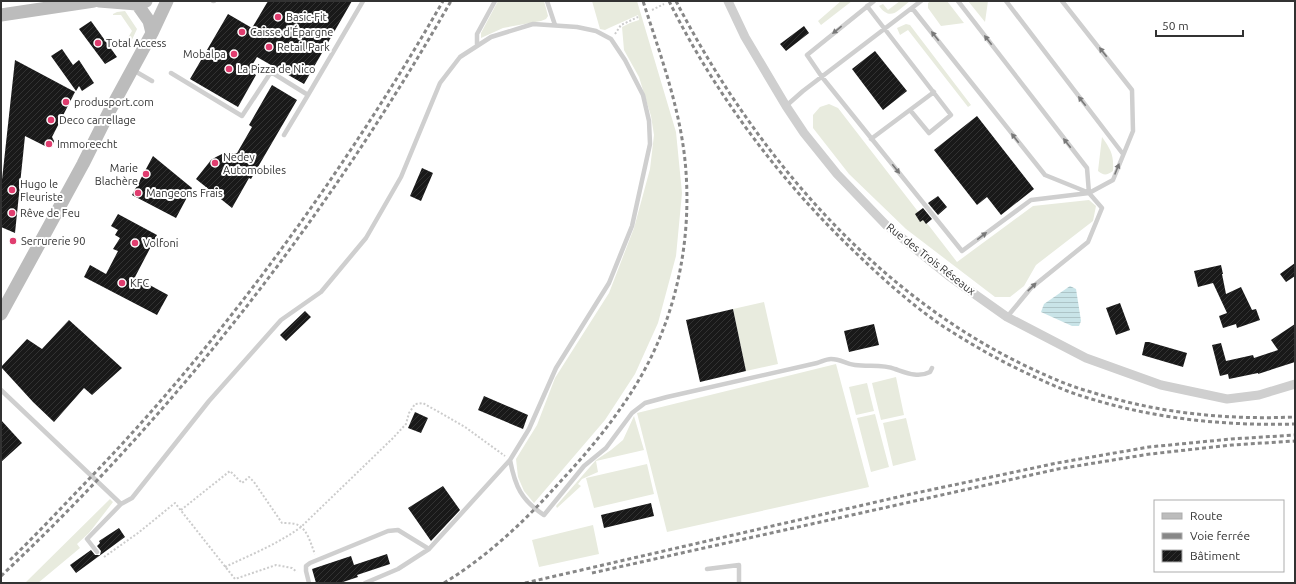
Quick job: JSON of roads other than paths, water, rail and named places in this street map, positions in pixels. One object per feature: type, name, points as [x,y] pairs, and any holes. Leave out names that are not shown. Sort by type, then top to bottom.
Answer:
[{"type":"main road","points":[[1,15],[94,1]]},
{"type":"main road","points":[[99,1],[142,2],[152,33]]},
{"type":"main road","points":[[1,314],[83,164],[152,33],[167,1]]},
{"type":"street","name":"Rue des Trois Réseaux","points":[[728,1],[746,37],[786,106],[804,133],[837,174],[886,225],[949,276],[1007,317],[1086,358],[1161,386],[1227,399],[1259,395],[1295,384]]},
{"type":"lane","points":[[284,135],[363,1]]},
{"type":"lane","points":[[477,46],[477,34],[495,1]]},
{"type":"lane","points":[[547,1],[555,25]]},
{"type":"lane","points":[[874,1],[807,55],[822,77],[962,251],[1031,200],[1089,193],[1113,180],[1133,131],[1132,90],[1062,1]]},
{"type":"lane","points":[[786,106],[921,1]]},
{"type":"lane","points":[[958,1],[1087,168],[1089,193]]},
{"type":"lane","points":[[1006,1],[1123,154]]},
{"type":"lane","points":[[867,6],[951,115],[929,133],[910,110]]},
{"type":"lane","points":[[912,8],[1045,175],[1089,193],[1102,208],[1088,242],[1031,288],[1007,317]]},
{"type":"lane","points":[[97,552],[87,539],[121,504],[132,498],[209,401],[281,320],[321,292],[366,238],[401,177],[440,83],[460,57],[491,36],[534,24],[577,26],[596,31],[611,39],[625,60],[643,96],[649,121],[650,144],[632,226],[609,283],[556,368],[529,429],[510,460],[429,549],[398,569],[365,583]]},
{"type":"lane","points":[[132,69],[152,81]]},
{"type":"lane","points":[[171,73],[242,116],[271,72],[308,95]]},
{"type":"lane","points":[[872,139],[934,92]]},
{"type":"lane","points":[[510,460],[512,474],[518,489],[524,498],[544,516],[584,466],[606,448],[632,413],[645,403],[829,359],[840,359],[854,365],[895,369],[908,374],[924,375],[930,372],[932,368]]},
{"type":"lane","points":[[1,390],[121,504]]},
{"type":"lane","points":[[309,583],[306,566],[317,559],[388,531],[398,530],[429,549]]},
{"type":"lane","points":[[707,569],[739,565],[739,583]]},
{"type":"water","points":[[1070,286],[1076,289],[1081,321],[1079,326],[1072,326],[1041,312],[1044,304]]},
{"type":"railway","points":[[10,560],[122,445],[184,373],[243,300],[300,224],[327,185],[372,117],[443,1]]},
{"type":"railway","points":[[1,576],[66,512],[129,446],[190,377],[247,305],[302,232],[355,157],[404,80],[451,1]]},
{"type":"railway","points":[[444,583],[491,550],[533,511],[602,433],[640,378],[653,354],[672,304],[683,252],[686,225],[687,199],[684,150],[670,85],[643,1]]},
{"type":"railway","points":[[669,1],[687,36],[729,104],[777,168],[803,198],[858,255],[898,292],[941,325],[969,343],[1008,364],[1053,385],[1088,398],[1139,411],[1191,420],[1243,424],[1295,424]]},
{"type":"railway","points":[[676,1],[707,57],[742,111],[781,163],[823,213],[869,259],[919,300],[972,336],[1051,378],[1116,399],[1192,414],[1269,418],[1295,417]]},
{"type":"railway","points":[[525,583],[911,494],[1057,463],[1149,447],[1231,439],[1295,435]]},
{"type":"railway","points":[[592,573],[1058,469],[1150,454],[1232,445],[1295,441]]},
{"type":"place","name":"Basic-Fit","points":[[278,17]]},
{"type":"place","name":"Caisse d'Épargne","points":[[242,32]]},
{"type":"place","name":"Total Access","points":[[98,43]]},
{"type":"place","name":"Retail Park","points":[[269,47]]},
{"type":"place","name":"Mobalpa","points":[[234,54]]},
{"type":"place","name":"La Pizza de Nico","points":[[229,69]]},
{"type":"place","name":"produsport.com","points":[[66,102]]},
{"type":"place","name":"Deco carrellage","points":[[51,120]]},
{"type":"place","name":"Immoreecht","points":[[49,144]]},
{"type":"place","name":"Nedey Automobiles","points":[[215,163]]},
{"type":"place","name":"Marie Blachère","points":[[146,174]]},
{"type":"place","name":"Hugo le Fleuriste","points":[[12,190]]},
{"type":"place","name":"Mangeons Frais","points":[[138,193]]},
{"type":"place","name":"Rêve de Feu","points":[[12,213]]},
{"type":"place","name":"Serrurerie 90","points":[[13,241]]},
{"type":"place","name":"Volfoni","points":[[135,243]]},
{"type":"place","name":"KFC","points":[[122,283]]}]
